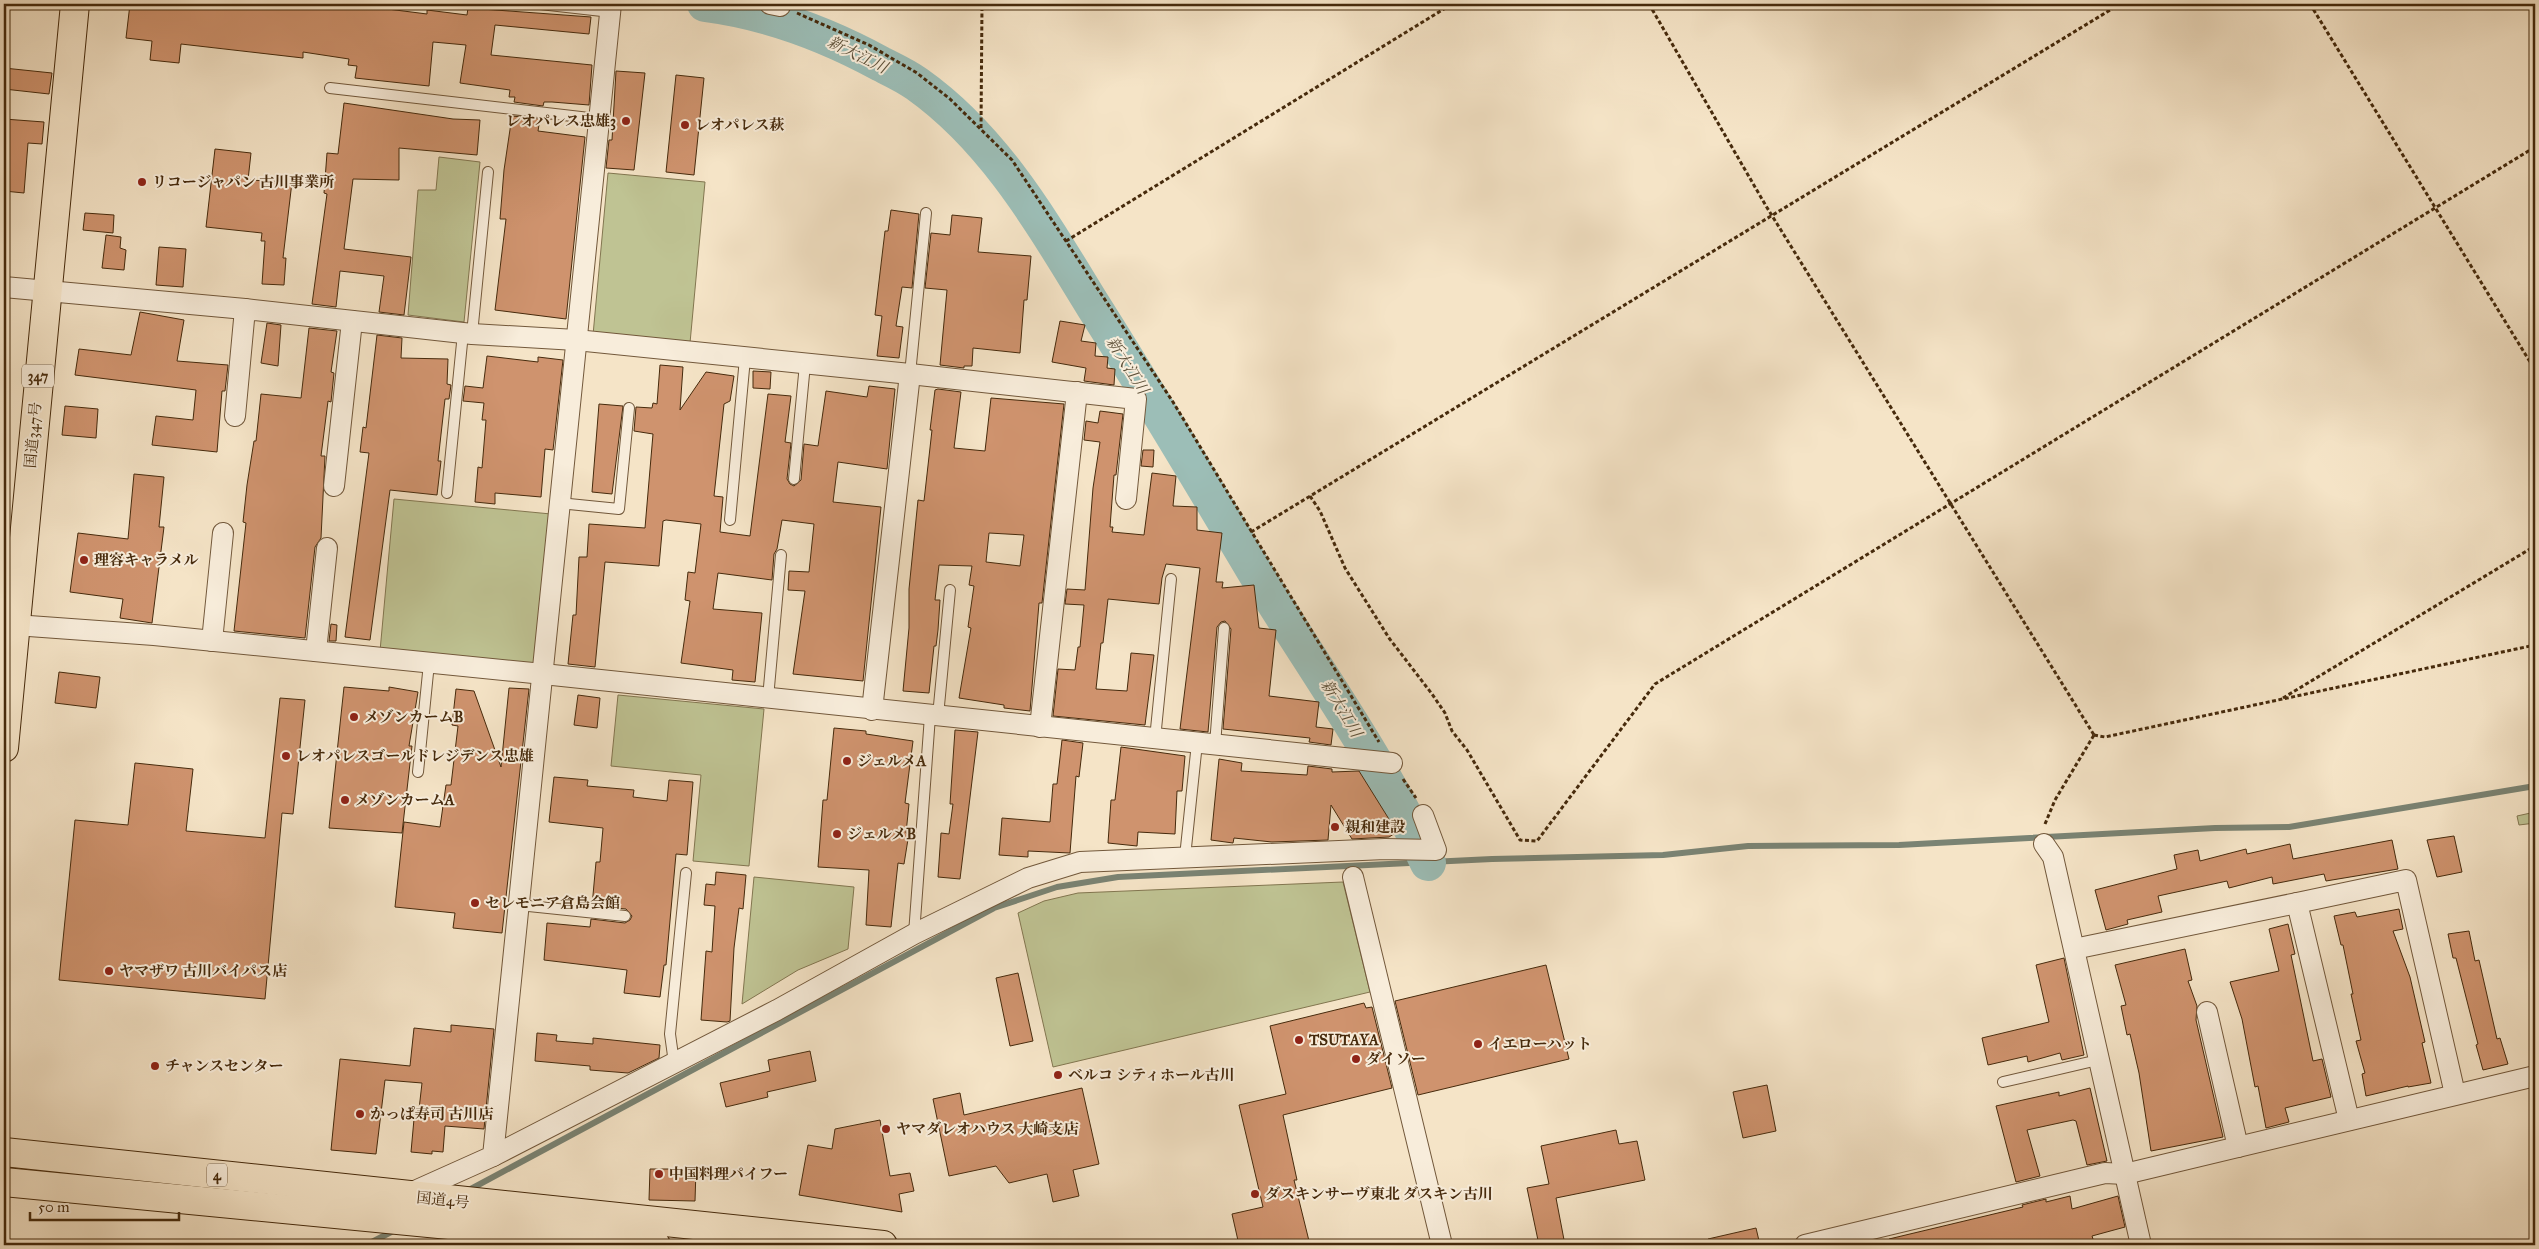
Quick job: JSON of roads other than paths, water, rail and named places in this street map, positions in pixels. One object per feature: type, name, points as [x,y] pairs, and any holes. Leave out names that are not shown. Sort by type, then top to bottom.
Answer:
[{"type":"highway","name":"国道347号","points":[[4,748],[11,634],[75,4]]},
{"type":"highway","name":"国道4号","points":[[4,1152],[420,1206],[656,1245]]},
{"type":"highway","name":"国道4号","points":[[4,1182],[385,1218],[420,1206],[469,1203],[883,1245]]},
{"type":"street","points":[[493,1156],[611,6]]},
{"type":"street","points":[[4,287],[245,309],[468,333],[576,340],[1136,399],[1126,499]]},
{"type":"street","points":[[235,416],[245,309]]},
{"type":"street","points":[[334,486],[352,321]]},
{"type":"street","points":[[872,710],[910,374]]},
{"type":"street","points":[[1040,727],[1077,392]]},
{"type":"street","points":[[212,641],[223,533]]},
{"type":"street","points":[[316,651],[327,548]]},
{"type":"street","points":[[11,634],[212,641],[1392,763]]},
{"type":"street","points":[[420,1206],[493,1156],[674,1063],[914,934],[1028,878],[1080,862],[1384,849],[1433,842],[1422,815]]},
{"type":"street","points":[[2044,835],[2053,857],[2141,1245]]},
{"type":"street","points":[[1353,877],[1442,1245]]},
{"type":"street","points":[[2074,949],[2406,880],[2455,1094]]},
{"type":"street","points":[[2297,903],[2349,1120]]},
{"type":"street","points":[[2206,1012],[2238,1147]]},
{"type":"street","points":[[1805,1245],[2105,1173],[2125,1174],[2535,1076]]},
{"type":"lane","points":[[540,4],[611,6]]},
{"type":"lane","points":[[330,88],[598,119]]},
{"type":"lane","points":[[447,493],[488,172]]},
{"type":"lane","points":[[910,374],[926,213]]},
{"type":"lane","points":[[730,520],[745,358]]},
{"type":"lane","points":[[794,479],[804,364]]},
{"type":"lane","points":[[560,503],[619,509],[629,408]]},
{"type":"lane","points":[[768,698],[781,555]]},
{"type":"lane","points":[[1155,739],[1171,579]]},
{"type":"lane","points":[[914,934],[934,716],[950,590]]},
{"type":"lane","points":[[1185,857],[1206,744],[1224,628]]},
{"type":"lane","points":[[418,772],[429,663]]},
{"type":"lane","points":[[674,1063],[670,1034],[686,873]]},
{"type":"lane","points":[[519,905],[625,916]]},
{"type":"lane","points":[[2003,1082],[2098,1060]]},
{"type":"waterway","name":"新大江川","points":[[705,4],[751,13],[796,26],[839,43],[899,73],[917,84],[945,106],[995,158],[1056,246],[1255,572],[1346,715],[1389,788],[1428,863]]},
{"type":"waterway","points":[[467,1191],[994,908],[1057,887],[1118,877],[1492,859],[1663,855],[1748,846],[1899,845],[2215,828],[2289,827],[2535,786]]},
{"type":"waterway","points":[[366,1245],[397,1229]]},
{"type":"place","name":"レオパレス忠雄3","points":[[626,121]]},
{"type":"place","name":"レオパレス萩","points":[[685,125]]},
{"type":"place","name":"リコージャパン 古川事業所","points":[[142,182]]},
{"type":"place","name":"理容キャラメル","points":[[84,560]]},
{"type":"place","name":"メゾンカームB","points":[[354,717]]},
{"type":"place","name":"レオパレスゴールドレジデンス忠雄","points":[[286,756]]},
{"type":"place","name":"ジェルメA","points":[[847,761]]},
{"type":"place","name":"メゾンカームA","points":[[345,800]]},
{"type":"place","name":"親和建設","points":[[1335,827]]},
{"type":"place","name":"ジェルメB","points":[[837,834]]},
{"type":"place","name":"セレモニア倉島会館","points":[[475,903]]},
{"type":"place","name":"ヤマザワ 古川バイパス店","points":[[109,971]]},
{"type":"place","name":"TSUTAYA","points":[[1299,1040]]},
{"type":"place","name":"イエローハット","points":[[1478,1044]]},
{"type":"place","name":"ダイソー","points":[[1356,1059]]},
{"type":"place","name":"チャンスセンター","points":[[155,1066]]},
{"type":"place","name":"ベルコ シティホール古川","points":[[1058,1075]]},
{"type":"place","name":"かっぱ寿司 古川店","points":[[360,1114]]},
{"type":"place","name":"ヤマダレオハウス 大崎支店","points":[[886,1129]]},
{"type":"place","name":"中国料理パイフー","points":[[659,1174]]},
{"type":"place","name":"ダスキンサーヴ東北 ダスキン古川","points":[[1255,1194]]}]
